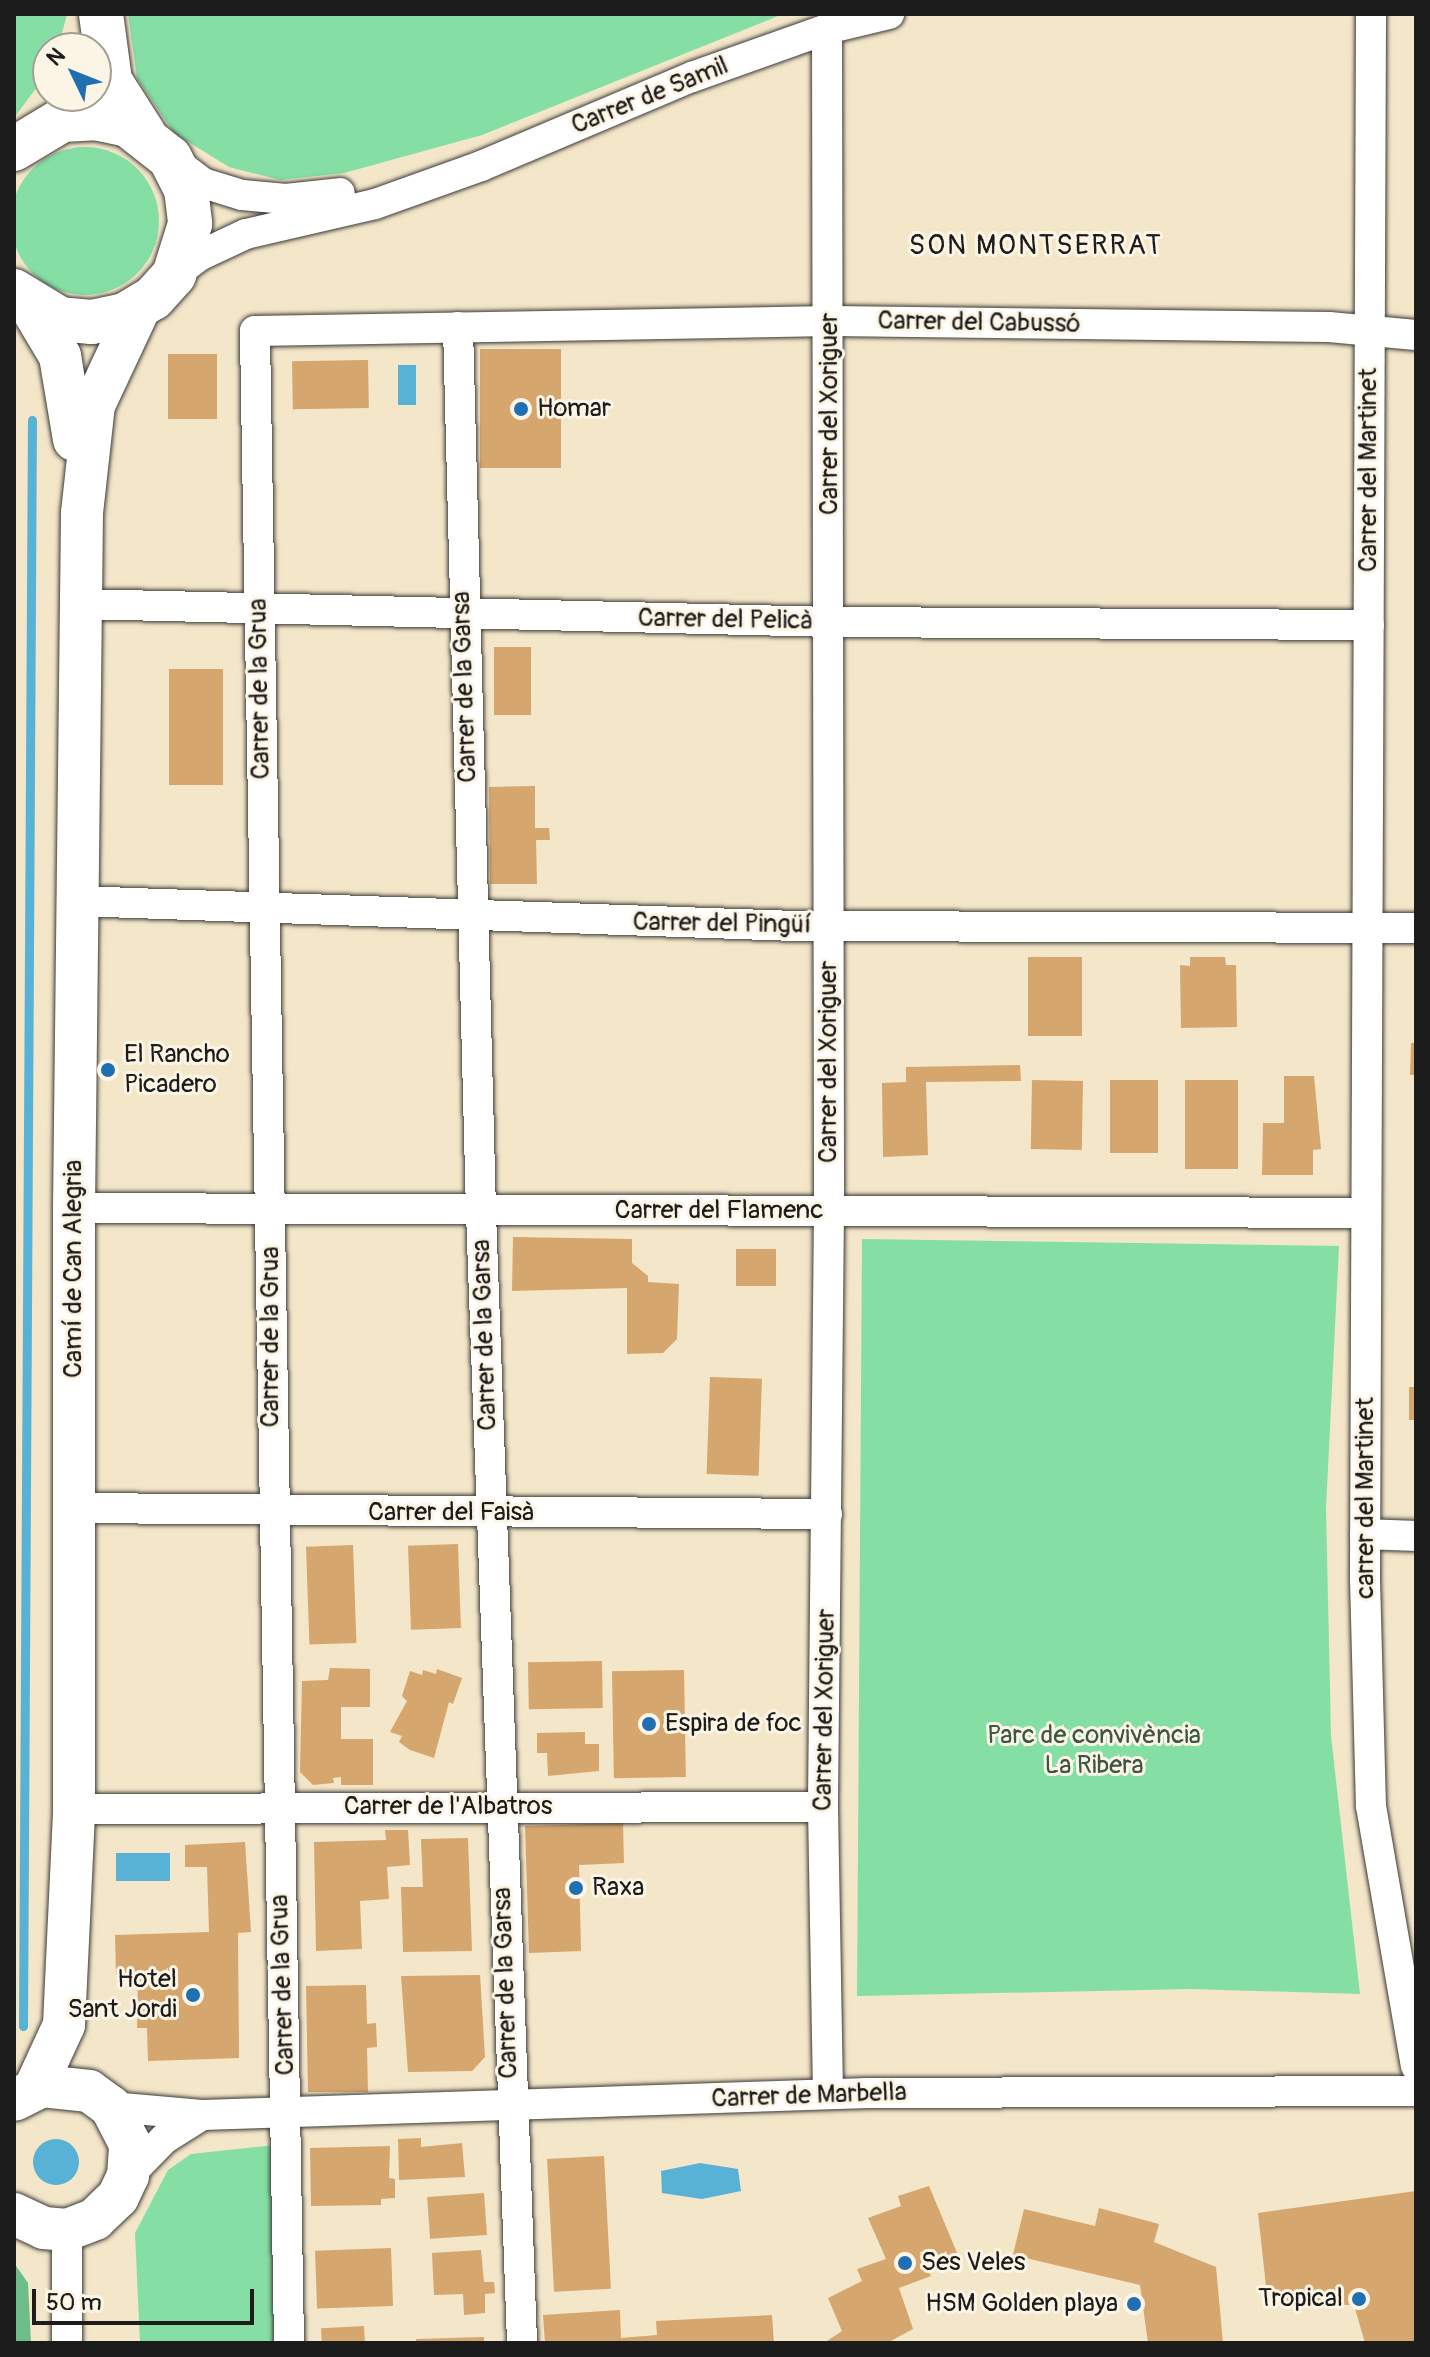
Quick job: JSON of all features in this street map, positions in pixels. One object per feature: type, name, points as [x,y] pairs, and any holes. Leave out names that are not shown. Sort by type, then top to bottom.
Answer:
[{"type":"main road","points":[[21,298],[60,319],[92,322],[139,309],[174,275],[188,241],[190,206],[157,146],[110,81],[101,14]]},
{"type":"main road","points":[[39,124],[95,118],[157,146]]},
{"type":"street","name":"Carrer de Samil","points":[[174,275],[199,256],[246,234],[375,204],[413,187],[481,166],[692,77],[827,29],[889,14]]},
{"type":"street","name":"Carrer del Martinet","points":[[1368,926],[1371,14]]},
{"type":"street","name":"Carrer del Xoriguer","points":[[827,29],[831,321],[829,1210],[823,1807],[828,2094]]},
{"type":"street","name":"Carrer de Samil","points":[[157,146],[203,183],[252,196],[310,198],[413,187]]},
{"type":"street","name":"Camí de Can Alegria","points":[[21,298],[52,338],[68,380],[73,470],[82,513]]},
{"type":"street","name":"Camí de Can Alegria","points":[[64,2025],[74,1809],[74,1208],[82,513],[94,405],[139,309]]},
{"type":"street","name":"Carrer del Cabussó","points":[[255,331],[831,321],[1369,331],[1416,335]]},
{"type":"street","name":"Carrer de la Garsa","points":[[458,327],[463,614],[481,1213],[510,2105],[522,2343]]},
{"type":"street","name":"Carrer de la Grua","points":[[255,331],[263,909],[271,1207],[272,1512],[287,2112],[289,2343]]},
{"type":"street","name":"Carrer del Pelicà","points":[[80,604],[830,622],[1369,625]]},
{"type":"street","name":"Carrer del Pingüí","points":[[76,901],[473,918],[829,927],[1416,928]]},
{"type":"street","name":"carrer del Martinet","points":[[1368,926],[1365,1534],[1371,1806],[1416,2066]]},
{"type":"street","name":"Carrer del Flamenc","points":[[74,1208],[271,1207],[481,1213],[829,1210],[1365,1213]]},
{"type":"street","name":"Carrer del Faisà","points":[[75,1508],[272,1512],[827,1514]]},
{"type":"street","points":[[1365,1534],[1416,1536]]},
{"type":"street","name":"Carrer de l'Albatros","points":[[74,1809],[278,1806],[823,1807]]},
{"type":"street","points":[[21,2095],[64,2025]]},
{"type":"street","points":[[64,2025],[76,2062],[106,2102],[130,2144],[128,2176]]},
{"type":"street","points":[[21,2095],[70,2085],[106,2102]]},
{"type":"street","name":"Carrer de Marbella","points":[[106,2102],[202,2115],[828,2094],[1416,2091]]},
{"type":"street","points":[[14,2214],[44,2228],[67,2230],[95,2219],[118,2197],[128,2176],[164,2139],[202,2115]]},
{"type":"street","points":[[67,2230],[67,2343]]},
{"type":"green space","points":[[14,14],[67,14],[62,32],[32,32],[32,94],[14,118]]},
{"type":"green space","points":[[128,14],[783,14],[482,135],[344,173],[280,180],[229,167],[174,133],[137,78]]},
{"type":"green space","points":[[85,147],[113,152],[137,169],[154,193],[159,221],[154,249],[137,273],[113,290],[85,295],[57,290],[33,273],[16,249],[11,221],[16,193],[33,169],[57,152]]},
{"type":"green space","name":"Parc de convivència La Ribera","points":[[862,1239],[1339,1246],[1326,1508],[1331,1736],[1360,1994],[1190,1989],[857,1996]]},
{"type":"green space","points":[[275,2145],[276,2343],[140,2343],[135,2233],[168,2170],[191,2154]]},
{"type":"green space","points":[[14,2263],[28,2283],[31,2343],[14,2343]]},
{"type":"water","points":[[398,365],[416,365],[416,405],[398,405]]},
{"type":"water","points":[[116,1853],[170,1853],[170,1881],[116,1881]]},
{"type":"water","points":[[56,2139],[72,2146],[79,2162],[72,2178],[56,2185],[40,2178],[33,2162],[40,2146]]},
{"type":"water","points":[[700,2163],[738,2169],[741,2191],[702,2199],[662,2193],[661,2171]]},
{"type":"building","name":"Homar","points":[[480,349],[561,349],[561,468],[480,468]]},
{"type":"building","points":[[168,354],[217,354],[217,419],[168,419]]},
{"type":"building","points":[[368,360],[369,408],[293,409],[292,361]]},
{"type":"building","points":[[494,647],[531,647],[531,715],[494,715]]},
{"type":"building","points":[[169,669],[223,669],[223,785],[169,785]]},
{"type":"building","points":[[535,786],[535,828],[549,828],[550,840],[536,840],[537,884],[490,884],[489,787]]},
{"type":"building","points":[[1028,957],[1082,957],[1082,1036],[1028,1036]]},
{"type":"building","points":[[1190,957],[1225,957],[1226,965],[1236,965],[1237,1027],[1181,1028],[1180,965],[1190,966]]},
{"type":"building","points":[[1411,1043],[1416,1043],[1416,1075],[1410,1075]]},
{"type":"building","points":[[1020,1065],[1021,1081],[926,1082],[928,1155],[883,1157],[882,1083],[906,1082],[906,1067]]},
{"type":"building","points":[[1284,1076],[1314,1076],[1321,1149],[1313,1150],[1313,1175],[1262,1175],[1263,1123],[1284,1123]]},
{"type":"building","points":[[1032,1080],[1083,1081],[1082,1150],[1031,1149]]},
{"type":"building","points":[[1110,1080],[1158,1080],[1158,1153],[1110,1153]]},
{"type":"building","points":[[1185,1080],[1238,1080],[1238,1169],[1185,1169]]},
{"type":"building","points":[[513,1237],[632,1239],[632,1263],[648,1276],[648,1282],[679,1284],[677,1339],[663,1353],[627,1354],[627,1288],[512,1291]]},
{"type":"building","points":[[736,1249],[776,1249],[776,1286],[736,1286]]},
{"type":"building","points":[[710,1377],[762,1379],[759,1476],[707,1474]]},
{"type":"building","points":[[1409,1387],[1416,1387],[1416,1420],[1409,1420]]},
{"type":"building","points":[[458,1544],[461,1628],[411,1630],[408,1546]]},
{"type":"building","points":[[353,1545],[356,1643],[309,1645],[306,1547]]},
{"type":"building","points":[[602,1661],[603,1708],[529,1709],[528,1662]]},
{"type":"building","points":[[330,1668],[370,1669],[370,1707],[341,1707],[341,1739],[373,1739],[373,1785],[341,1785],[341,1777],[333,1778],[334,1783],[313,1785],[300,1772],[302,1681],[328,1680]]},
{"type":"building","points":[[437,1669],[462,1678],[453,1704],[449,1702],[434,1758],[410,1750],[399,1742],[402,1736],[390,1732],[407,1701],[402,1696],[410,1671],[422,1675],[423,1670],[436,1674]]},
{"type":"building","name":"Espira de foc","points":[[684,1670],[686,1777],[614,1778],[612,1671]]},
{"type":"building","points":[[585,1732],[585,1744],[599,1744],[599,1771],[548,1776],[547,1753],[537,1753],[537,1733]]},
{"type":"building","points":[[623,1823],[624,1863],[579,1865],[581,1951],[529,1953],[525,1826]]},
{"type":"building","points":[[385,1830],[408,1830],[410,1865],[387,1867],[389,1899],[360,1901],[362,1949],[316,1951],[314,1842],[386,1840]]},
{"type":"building","points":[[468,1838],[472,1951],[403,1952],[401,1887],[423,1887],[421,1839]]},
{"type":"building","points":[[245,1842],[251,1932],[238,1933],[239,2058],[148,2061],[147,2028],[137,2028],[138,1974],[116,1975],[115,1935],[209,1932],[207,1867],[185,1867],[185,1845]]},
{"type":"building","points":[[480,1975],[485,2057],[472,2071],[408,2072],[401,1976]]},
{"type":"building","points":[[366,1985],[367,2024],[376,2023],[377,2047],[367,2048],[368,2092],[308,2092],[306,1986]]},
{"type":"building","points":[[421,2138],[421,2147],[462,2143],[465,2177],[399,2180],[398,2139]]},
{"type":"building","points":[[390,2146],[389,2178],[395,2179],[395,2198],[381,2199],[381,2205],[311,2206],[310,2148]]},
{"type":"building","points":[[604,2156],[611,2289],[554,2292],[547,2159]]},
{"type":"building","name":"Ses Veles","points":[[929,2186],[958,2255],[926,2267],[931,2276],[899,2288],[913,2329],[887,2343],[824,2343],[842,2331],[828,2298],[862,2281],[857,2269],[886,2259],[868,2218],[901,2206],[898,2196]]},
{"type":"building","points":[[1416,2191],[1416,2343],[1365,2343],[1354,2305],[1268,2304],[1258,2213]]},
{"type":"building","points":[[484,2193],[487,2235],[430,2239],[427,2197]]},
{"type":"building","points":[[1099,2208],[1159,2224],[1154,2242],[1216,2267],[1223,2343],[1148,2343],[1140,2285],[1013,2255],[1024,2209],[1095,2226]]},
{"type":"building","points":[[391,2248],[393,2306],[317,2309],[315,2251]]},
{"type":"building","points":[[481,2250],[484,2282],[494,2282],[495,2293],[485,2294],[485,2313],[464,2315],[463,2294],[434,2295],[432,2253]]},
{"type":"building","points":[[620,2310],[621,2338],[657,2335],[656,2321],[772,2315],[774,2343],[545,2343],[543,2315]]},
{"type":"building","points":[[364,2326],[365,2343],[322,2343],[321,2328]]},
{"type":"building","points":[[484,2337],[484,2343],[416,2343],[416,2339]]},
{"type":"waterway","points":[[23,2026],[32,420]]},
{"type":"place","name":"Homar","points":[[521,409]]},
{"type":"place","name":"El Rancho Picadero","points":[[108,1070]]},
{"type":"place","name":"Espira de foc","points":[[649,1724]]},
{"type":"place","name":"Raxa","points":[[576,1888]]},
{"type":"place","name":"Hotel Sant Jordi","points":[[193,1995]]},
{"type":"place","name":"Ses Veles","points":[[905,2263]]},
{"type":"place","name":"Tropical","points":[[1359,2299]]},
{"type":"place","name":"HSM Golden playa","points":[[1134,2304]]},
{"type":"district","name":"SON MONTSERRAT","points":[[1036,246]]}]
